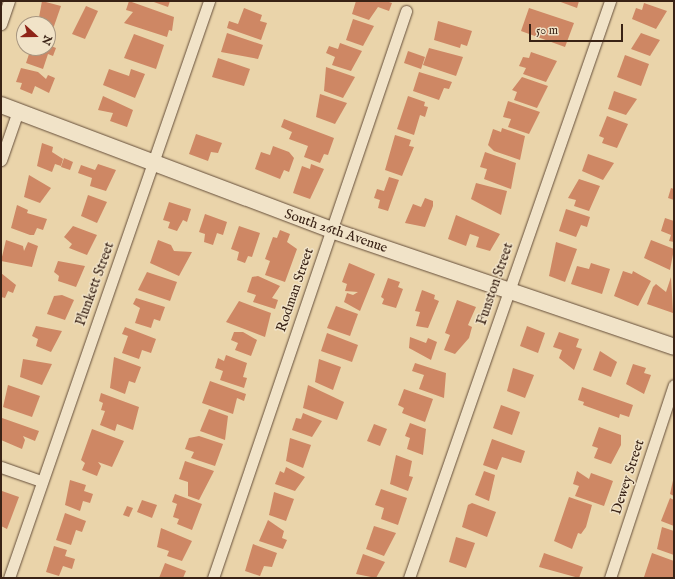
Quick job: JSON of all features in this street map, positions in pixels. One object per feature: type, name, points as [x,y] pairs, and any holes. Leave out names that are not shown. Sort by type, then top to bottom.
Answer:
[{"type":"street","points":[[1,24],[9,1]]},
{"type":"street","name":"Plunkett Street","points":[[9,578],[41,481],[209,1]]},
{"type":"street","name":"Funston Street","points":[[409,578],[508,290],[610,1]]},
{"type":"street","name":"Rodman Street","points":[[213,578],[406,11]]},
{"type":"street","name":"South 26th Avenue","points":[[1,105],[129,151],[153,164],[331,230],[674,347]]},
{"type":"street","points":[[1,160],[18,111]]},
{"type":"street","name":"Dewey Street","points":[[610,578],[674,385]]},
{"type":"street","points":[[1,467],[41,481]]},
{"type":"building","points":[[42,1],[61,6],[56,20],[56,16],[39,16]]},
{"type":"building","points":[[129,1],[174,17],[172,31],[169,30],[167,37],[124,23],[133,12],[126,10]]},
{"type":"building","points":[[151,1],[170,1],[168,7]]},
{"type":"building","points":[[356,1],[386,1],[392,3],[389,11],[378,7],[369,20],[352,14]]},
{"type":"building","points":[[558,1],[579,1],[577,8]]},
{"type":"building","points":[[644,3],[667,11],[656,29],[632,19],[636,8],[642,10]]},
{"type":"building","points":[[86,6],[98,11],[85,39],[72,34]]},
{"type":"building","points":[[244,8],[262,15],[260,21],[267,23],[261,40],[227,28],[229,21],[238,24]]},
{"type":"building","points":[[529,8],[574,23],[565,47],[521,31]]},
{"type":"building","points":[[353,19],[374,26],[363,46],[346,40]]},
{"type":"building","points":[[438,21],[472,31],[467,46],[461,44],[460,48],[434,40]]},
{"type":"building","points":[[227,33],[263,45],[258,59],[221,52]]},
{"type":"building","points":[[641,33],[660,40],[650,56],[631,49]]},
{"type":"building","points":[[134,34],[164,45],[156,69],[124,58]]},
{"type":"building","points":[[340,43],[362,51],[351,71],[332,65],[335,57],[326,53],[329,46],[338,49]]},
{"type":"building","points":[[429,48],[463,57],[456,76],[423,65]]},
{"type":"building","points":[[408,51],[425,57],[421,69],[404,63]]},
{"type":"building","points":[[531,52],[557,61],[546,82],[523,74],[526,68],[519,66],[523,57],[529,58]]},
{"type":"building","points":[[625,55],[649,64],[641,86],[617,77]]},
{"type":"building","points":[[28,56],[47,56],[43,69],[26,63]]},
{"type":"building","points":[[218,58],[250,69],[244,86],[212,77]]},
{"type":"building","points":[[326,67],[355,77],[343,98],[324,91]]},
{"type":"building","points":[[21,68],[38,72],[46,79],[48,75],[55,78],[49,93],[35,86],[32,94],[20,89],[22,83],[16,82]]},
{"type":"building","points":[[109,69],[129,76],[131,69],[145,74],[135,98],[103,85]]},
{"type":"building","points":[[419,72],[452,82],[449,89],[444,88],[439,100],[413,91]]},
{"type":"building","points":[[522,77],[548,86],[537,108],[514,100],[517,92],[512,90]]},
{"type":"building","points":[[614,91],[637,99],[626,115],[608,109]]},
{"type":"building","points":[[320,94],[347,103],[335,124],[316,117]]},
{"type":"building","points":[[103,96],[133,110],[127,127],[110,121],[113,113],[98,110]]},
{"type":"building","points":[[408,96],[425,102],[424,106],[428,107],[425,117],[420,115],[414,135],[397,129]]},
{"type":"building","points":[[508,101],[540,112],[529,134],[508,127],[511,119],[503,117]]},
{"type":"building","points":[[607,116],[628,124],[617,148],[602,143],[604,138],[599,136]]},
{"type":"building","points":[[284,119],[334,138],[328,155],[324,154],[320,163],[304,157],[308,146],[289,139],[292,132],[281,127]]},
{"type":"building","points":[[502,128],[525,136],[520,160],[494,151],[488,145],[493,129],[501,132]]},
{"type":"building","points":[[196,134],[222,143],[218,153],[211,152],[208,161],[189,154]]},
{"type":"building","points":[[395,135],[411,140],[409,146],[414,147],[402,176],[385,170]]},
{"type":"building","points":[[42,143],[53,147],[52,152],[63,159],[61,166],[55,164],[52,172],[37,166]]},
{"type":"building","points":[[273,146],[289,152],[294,158],[289,172],[284,170],[280,179],[255,169],[261,152],[270,155]]},
{"type":"building","points":[[485,152],[516,163],[511,189],[484,179],[487,169],[480,167]]},
{"type":"building","points":[[588,154],[614,163],[603,180],[582,171]]},
{"type":"building","points":[[64,158],[73,162],[70,170],[61,167]]},
{"type":"building","points":[[98,164],[116,170],[106,191],[90,186],[92,178],[78,173],[81,165],[95,170]]},
{"type":"building","points":[[311,164],[324,169],[310,199],[293,193],[302,166],[310,169]]},
{"type":"building","points":[[29,175],[51,188],[40,203],[24,197]]},
{"type":"building","points":[[389,177],[399,180],[388,211],[378,208],[380,200],[374,198],[377,189],[384,191]]},
{"type":"building","points":[[579,179],[600,186],[589,211],[574,206],[576,200],[568,198]]},
{"type":"building","points":[[476,183],[507,191],[501,215],[471,199]]},
{"type":"building","points":[[671,188],[674,189],[674,200],[668,198]]},
{"type":"building","points":[[88,195],[107,202],[97,223],[81,216]]},
{"type":"building","points":[[425,198],[433,201],[433,206],[425,227],[405,223],[413,204],[421,207]]},
{"type":"building","points":[[169,202],[191,209],[187,222],[183,220],[177,231],[168,228],[170,222],[163,220]]},
{"type":"building","points":[[17,205],[28,210],[27,213],[47,219],[43,230],[37,228],[34,235],[30,235],[11,228]]},
{"type":"building","points":[[566,209],[590,217],[587,227],[581,225],[576,237],[559,231]]},
{"type":"building","points":[[205,214],[227,222],[223,235],[217,233],[213,245],[204,242],[205,234],[199,232]]},
{"type":"building","points":[[456,215],[500,234],[490,251],[476,247],[479,237],[470,234],[466,246],[448,239]]},
{"type":"building","points":[[665,218],[674,221],[674,242],[669,241],[671,235],[661,231]]},
{"type":"building","points":[[73,226],[97,235],[87,255],[69,248],[72,244],[64,237]]},
{"type":"building","points":[[239,226],[260,233],[252,257],[248,256],[245,263],[237,260],[239,252],[231,249]]},
{"type":"building","points":[[280,230],[290,234],[287,242],[297,249],[285,282],[265,275],[270,261],[265,259],[273,237],[277,238]]},
{"type":"building","points":[[6,240],[23,246],[24,251],[28,242],[38,246],[32,267],[1,261]]},
{"type":"building","points":[[158,240],[171,245],[174,251],[192,252],[179,276],[150,263]]},
{"type":"building","points":[[651,240],[674,249],[670,270],[644,258]]},
{"type":"building","points":[[556,242],[577,249],[565,282],[549,276]]},
{"type":"building","points":[[58,261],[85,266],[76,287],[58,281],[59,276],[54,272]]},
{"type":"building","points":[[349,263],[375,274],[360,311],[344,302],[347,293],[353,295],[358,292],[345,291],[347,284],[342,282]]},
{"type":"building","points":[[591,263],[610,269],[602,294],[571,284],[577,266],[589,269]]},
{"type":"building","points":[[623,271],[632,274],[633,271],[651,281],[638,306],[614,296]]},
{"type":"building","points":[[147,272],[177,282],[170,301],[138,290]]},
{"type":"building","points":[[1,273],[16,285],[13,293],[8,291],[5,298],[1,297]]},
{"type":"building","points":[[258,276],[280,286],[272,298],[278,300],[275,309],[253,302],[256,295],[247,292],[252,277]]},
{"type":"building","points":[[671,277],[673,313],[647,304],[653,287],[656,284],[666,292]]},
{"type":"building","points":[[388,278],[400,282],[398,287],[403,289],[396,308],[382,304],[384,299],[381,297]]},
{"type":"building","points":[[422,290],[435,295],[434,299],[439,301],[428,328],[416,326],[420,312],[415,311]]},
{"type":"building","points":[[62,295],[74,300],[65,320],[47,314],[54,296]]},
{"type":"building","points":[[136,298],[165,307],[160,321],[154,319],[151,328],[135,323],[140,308],[133,304]]},
{"type":"building","points":[[457,300],[476,307],[468,325],[472,327],[469,338],[455,354],[444,350],[450,335],[445,333]]},
{"type":"building","points":[[239,301],[271,313],[265,337],[226,322]]},
{"type":"building","points":[[336,306],[358,314],[350,336],[327,328]]},
{"type":"building","points":[[36,326],[62,331],[51,352],[36,346],[38,339],[32,336]]},
{"type":"building","points":[[527,326],[545,333],[538,353],[520,346]]},
{"type":"building","points":[[125,327],[156,339],[151,353],[142,350],[139,359],[122,353],[128,336],[122,334]]},
{"type":"building","points":[[234,332],[243,332],[257,340],[251,356],[235,350],[238,343],[231,340]]},
{"type":"building","points":[[559,332],[579,339],[576,347],[582,349],[574,370],[559,358],[562,350],[553,347]]},
{"type":"building","points":[[327,333],[358,345],[352,362],[321,351]]},
{"type":"building","points":[[410,337],[426,343],[428,338],[437,342],[431,360],[409,348]]},
{"type":"building","points":[[600,351],[617,362],[611,377],[593,370]]},
{"type":"building","points":[[226,355],[247,363],[243,377],[247,378],[244,388],[220,380],[223,371],[215,368],[218,358],[224,361]]},
{"type":"building","points":[[114,357],[141,367],[135,383],[129,381],[125,394],[110,388]]},
{"type":"building","points":[[23,359],[52,364],[42,385],[20,377]]},
{"type":"building","points":[[319,359],[341,367],[333,390],[315,382]]},
{"type":"building","points":[[415,363],[446,373],[444,398],[419,389],[424,375],[412,371]]},
{"type":"building","points":[[633,364],[646,368],[644,373],[651,375],[644,394],[626,384]]},
{"type":"building","points":[[513,368],[534,375],[525,398],[507,391]]},
{"type":"building","points":[[210,381],[246,394],[244,401],[237,398],[233,414],[202,403]]},
{"type":"building","points":[[8,385],[40,396],[32,417],[3,407]]},
{"type":"building","points":[[308,385],[344,402],[337,420],[303,408]]},
{"type":"building","points":[[582,387],[633,405],[629,417],[620,414],[619,418],[583,405],[584,402],[578,400]]},
{"type":"building","points":[[404,389],[433,399],[425,422],[402,413],[404,408],[398,405]]},
{"type":"building","points":[[101,393],[139,407],[133,430],[117,424],[115,431],[100,425],[105,411],[101,410],[103,403],[99,401]]},
{"type":"building","points":[[501,405],[520,412],[512,435],[493,428]]},
{"type":"building","points":[[209,409],[228,416],[225,440],[200,431]]},
{"type":"building","points":[[303,413],[322,421],[312,437],[292,430],[296,418],[301,419]]},
{"type":"building","points":[[2,418],[39,431],[35,441],[23,436],[25,440],[22,449],[1,440]]},
{"type":"building","points":[[410,423],[426,429],[423,455],[407,449],[410,438],[405,436]]},
{"type":"building","points":[[374,424],[387,429],[380,446],[367,441]]},
{"type":"building","points":[[599,427],[621,435],[621,445],[611,464],[594,458],[598,448],[592,446]]},
{"type":"building","points":[[92,429],[124,441],[112,467],[98,462],[101,466],[97,476],[82,470],[85,463],[81,460]]},
{"type":"building","points":[[199,436],[223,444],[215,466],[191,458],[194,452],[185,449],[189,438]]},
{"type":"building","points":[[290,438],[311,445],[303,468],[286,461]]},
{"type":"building","points":[[492,439],[525,451],[521,463],[502,457],[497,470],[483,465]]},
{"type":"building","points":[[396,455],[412,461],[409,476],[413,477],[408,491],[390,484]]},
{"type":"building","points":[[185,461],[214,471],[199,500],[188,496],[188,482],[179,479]]},
{"type":"building","points":[[286,467],[305,477],[295,491],[275,484],[280,471],[284,473]]},
{"type":"building","points":[[484,471],[495,475],[489,501],[475,495]]},
{"type":"building","points":[[577,471],[589,479],[591,473],[613,481],[604,506],[575,496],[579,486],[573,484]]},
{"type":"building","points":[[674,476],[674,496],[670,494]]},
{"type":"building","points":[[70,480],[86,485],[84,491],[93,494],[90,503],[83,501],[80,511],[65,505]]},
{"type":"building","points":[[381,489],[407,498],[398,525],[381,519],[384,508],[375,505]]},
{"type":"building","points":[[2,491],[19,497],[7,529],[1,526]]},
{"type":"building","points":[[274,492],[294,499],[286,521],[269,515]]},
{"type":"building","points":[[175,494],[202,504],[192,530],[177,524],[179,519],[173,517],[177,504],[172,502]]},
{"type":"building","points":[[569,497],[592,505],[586,527],[581,534],[578,533],[572,549],[554,541]]},
{"type":"building","points":[[670,498],[674,500],[674,526],[661,521]]},
{"type":"building","points":[[142,500],[157,505],[152,518],[137,512]]},
{"type":"building","points":[[472,503],[496,512],[487,537],[462,527],[468,505]]},
{"type":"building","points":[[127,506],[133,508],[129,517],[123,515]]},
{"type":"building","points":[[65,513],[86,521],[82,532],[76,530],[71,545],[56,540]]},
{"type":"building","points":[[268,520],[284,531],[282,538],[287,540],[283,549],[259,541]]},
{"type":"building","points":[[374,526],[396,533],[384,556],[366,549]]},
{"type":"building","points":[[662,527],[674,531],[674,555],[657,549]]},
{"type":"building","points":[[161,528],[192,541],[182,561],[167,556],[169,551],[157,547]]},
{"type":"building","points":[[456,537],[475,543],[466,568],[449,562]]},
{"type":"building","points":[[253,544],[277,553],[272,567],[264,566],[260,576],[245,571]]},
{"type":"building","points":[[54,546],[67,550],[65,556],[75,559],[72,569],[63,566],[59,576],[46,572]]},
{"type":"building","points":[[544,553],[583,567],[579,578],[539,567]]},
{"type":"building","points":[[652,553],[674,561],[674,577],[644,577]]},
{"type":"building","points":[[363,554],[385,562],[376,578],[356,574]]},
{"type":"building","points":[[165,563],[186,571],[183,578],[159,578]]}]
